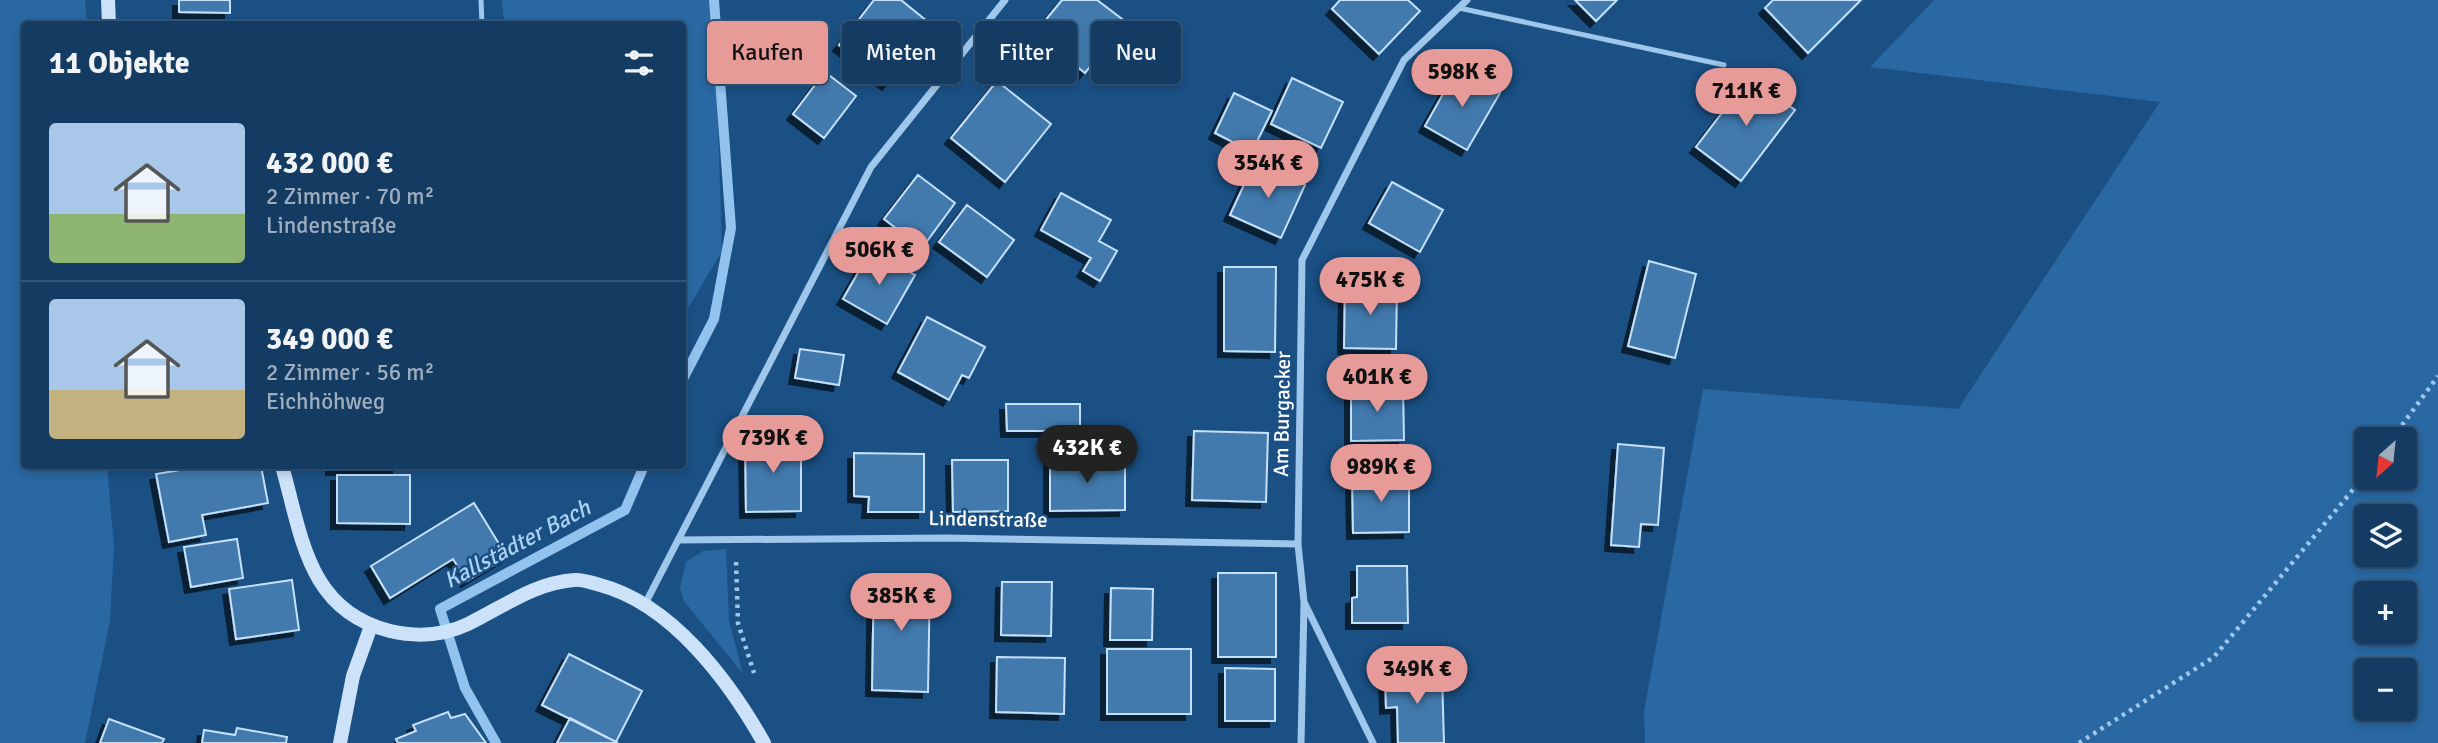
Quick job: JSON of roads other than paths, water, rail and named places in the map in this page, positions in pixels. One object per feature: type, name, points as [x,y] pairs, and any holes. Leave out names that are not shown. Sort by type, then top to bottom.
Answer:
[{"type":"main road","points":[[108,0],[109,21]]},
{"type":"main road","points":[[283,469],[309,562],[321,586],[336,603],[371,626],[406,635],[432,635],[465,625],[540,586],[577,579],[614,589],[645,604],[684,637],[729,689],[764,743]]},
{"type":"main road","points":[[340,743],[353,676],[371,626]]},
{"type":"street","points":[[645,604],[871,167],[1005,0]]},
{"type":"street","name":"Am Burgacker","points":[[1304,602],[1298,544],[1302,260],[1404,60],[1467,0]]},
{"type":"street","name":"Lindenstraße","points":[[678,540],[947,538],[1298,544]]},
{"type":"street","points":[[1301,743],[1304,602]]},
{"type":"street","points":[[1304,602],[1373,743]]},
{"type":"lane","points":[[481,0],[482,21]]},
{"type":"lane","points":[[1459,8],[1724,65]]},
{"type":"waterway","name":"Kallstädter Bach","points":[[686,373],[714,319],[731,228],[714,0]]},
{"type":"waterway","name":"Kallstädter Bach","points":[[496,743],[465,688],[440,609],[625,510],[643,469]]}]
